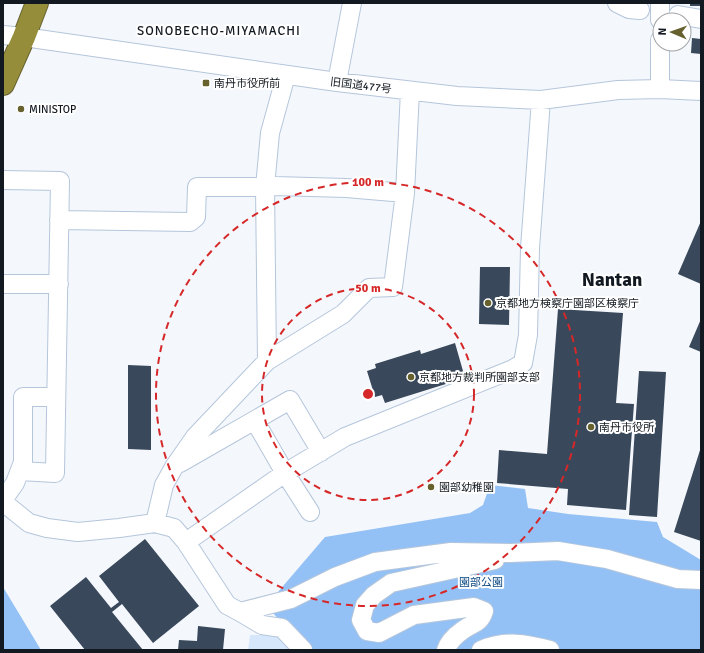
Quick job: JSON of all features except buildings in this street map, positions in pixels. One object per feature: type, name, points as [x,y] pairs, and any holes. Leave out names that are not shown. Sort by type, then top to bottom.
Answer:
[{"type":"highway","points":[[3,84],[13,36],[36,3]]},
{"type":"street","points":[[336,82],[352,3]]},
{"type":"street","points":[[617,3],[629,9],[640,10]]},
{"type":"street","name":"旧国道477号","points":[[13,36],[336,82],[410,91],[500,99],[541,100],[618,90],[660,89],[701,91]]},
{"type":"street","points":[[660,52],[660,89]]},
{"type":"street","points":[[268,361],[266,187],[270,133],[286,75]]},
{"type":"street","points":[[155,523],[164,485],[174,467],[195,437],[268,361],[343,314],[369,288],[394,287],[405,193],[410,91]]},
{"type":"street","points":[[186,542],[285,473],[345,437],[513,369],[523,363],[528,335],[530,248],[541,100]]},
{"type":"street","points":[[3,180],[60,181],[55,472],[20,471]]},
{"type":"street","points":[[59,220],[190,222],[196,217],[197,187],[274,186],[346,188],[405,193]]},
{"type":"street","points":[[3,284],[59,284]]},
{"type":"street","points":[[56,397],[23,397],[23,462],[15,483],[3,501],[28,523],[47,528],[78,532],[155,523],[174,528],[186,542],[227,605],[262,625],[282,628],[303,650]]},
{"type":"street","points":[[174,467],[290,400],[321,452]]},
{"type":"street","points":[[255,421],[285,473],[310,512]]},
{"type":"street","points":[[240,612],[291,599],[335,577],[375,562],[451,552],[511,553],[558,551],[607,559],[678,579],[701,580]]},
{"type":"street","points":[[446,650],[447,645],[463,630],[475,624],[482,618],[484,611],[474,607],[414,615],[379,633],[367,631],[361,620],[365,605],[374,595],[391,583],[494,560],[511,553]]},
{"type":"street","points":[[481,650],[494,645],[526,644],[550,650]]},
{"type":"shaded area","points":[[3,587],[6,592],[41,650],[3,650]]},
{"type":"shaded area","points":[[250,635],[281,635],[295,650],[248,650]]},
{"type":"green space","name":"園部公園","points":[[490,485],[525,489],[528,508],[568,514],[657,522],[663,537],[701,560],[701,650],[309,650],[266,606],[325,537],[470,513],[483,505]]},
{"type":"place","name":"南丹市役所前","points":[[206,83]]},
{"type":"place","name":"MINISTOP","points":[[21,109]]},
{"type":"place","name":"京都地方検察庁園部区検察庁","points":[[488,303]]},
{"type":"place","name":"京都地方裁判所園部支部","points":[[411,377]]},
{"type":"place","name":"南丹市役所","points":[[591,427]]},
{"type":"place","name":"園部幼稚園","points":[[431,487]]},
{"type":"district","name":"SONOBECHO-MIYAMACHI","points":[[219,30]]},
{"type":"district","name":"Nantan","points":[[612,279]]}]
